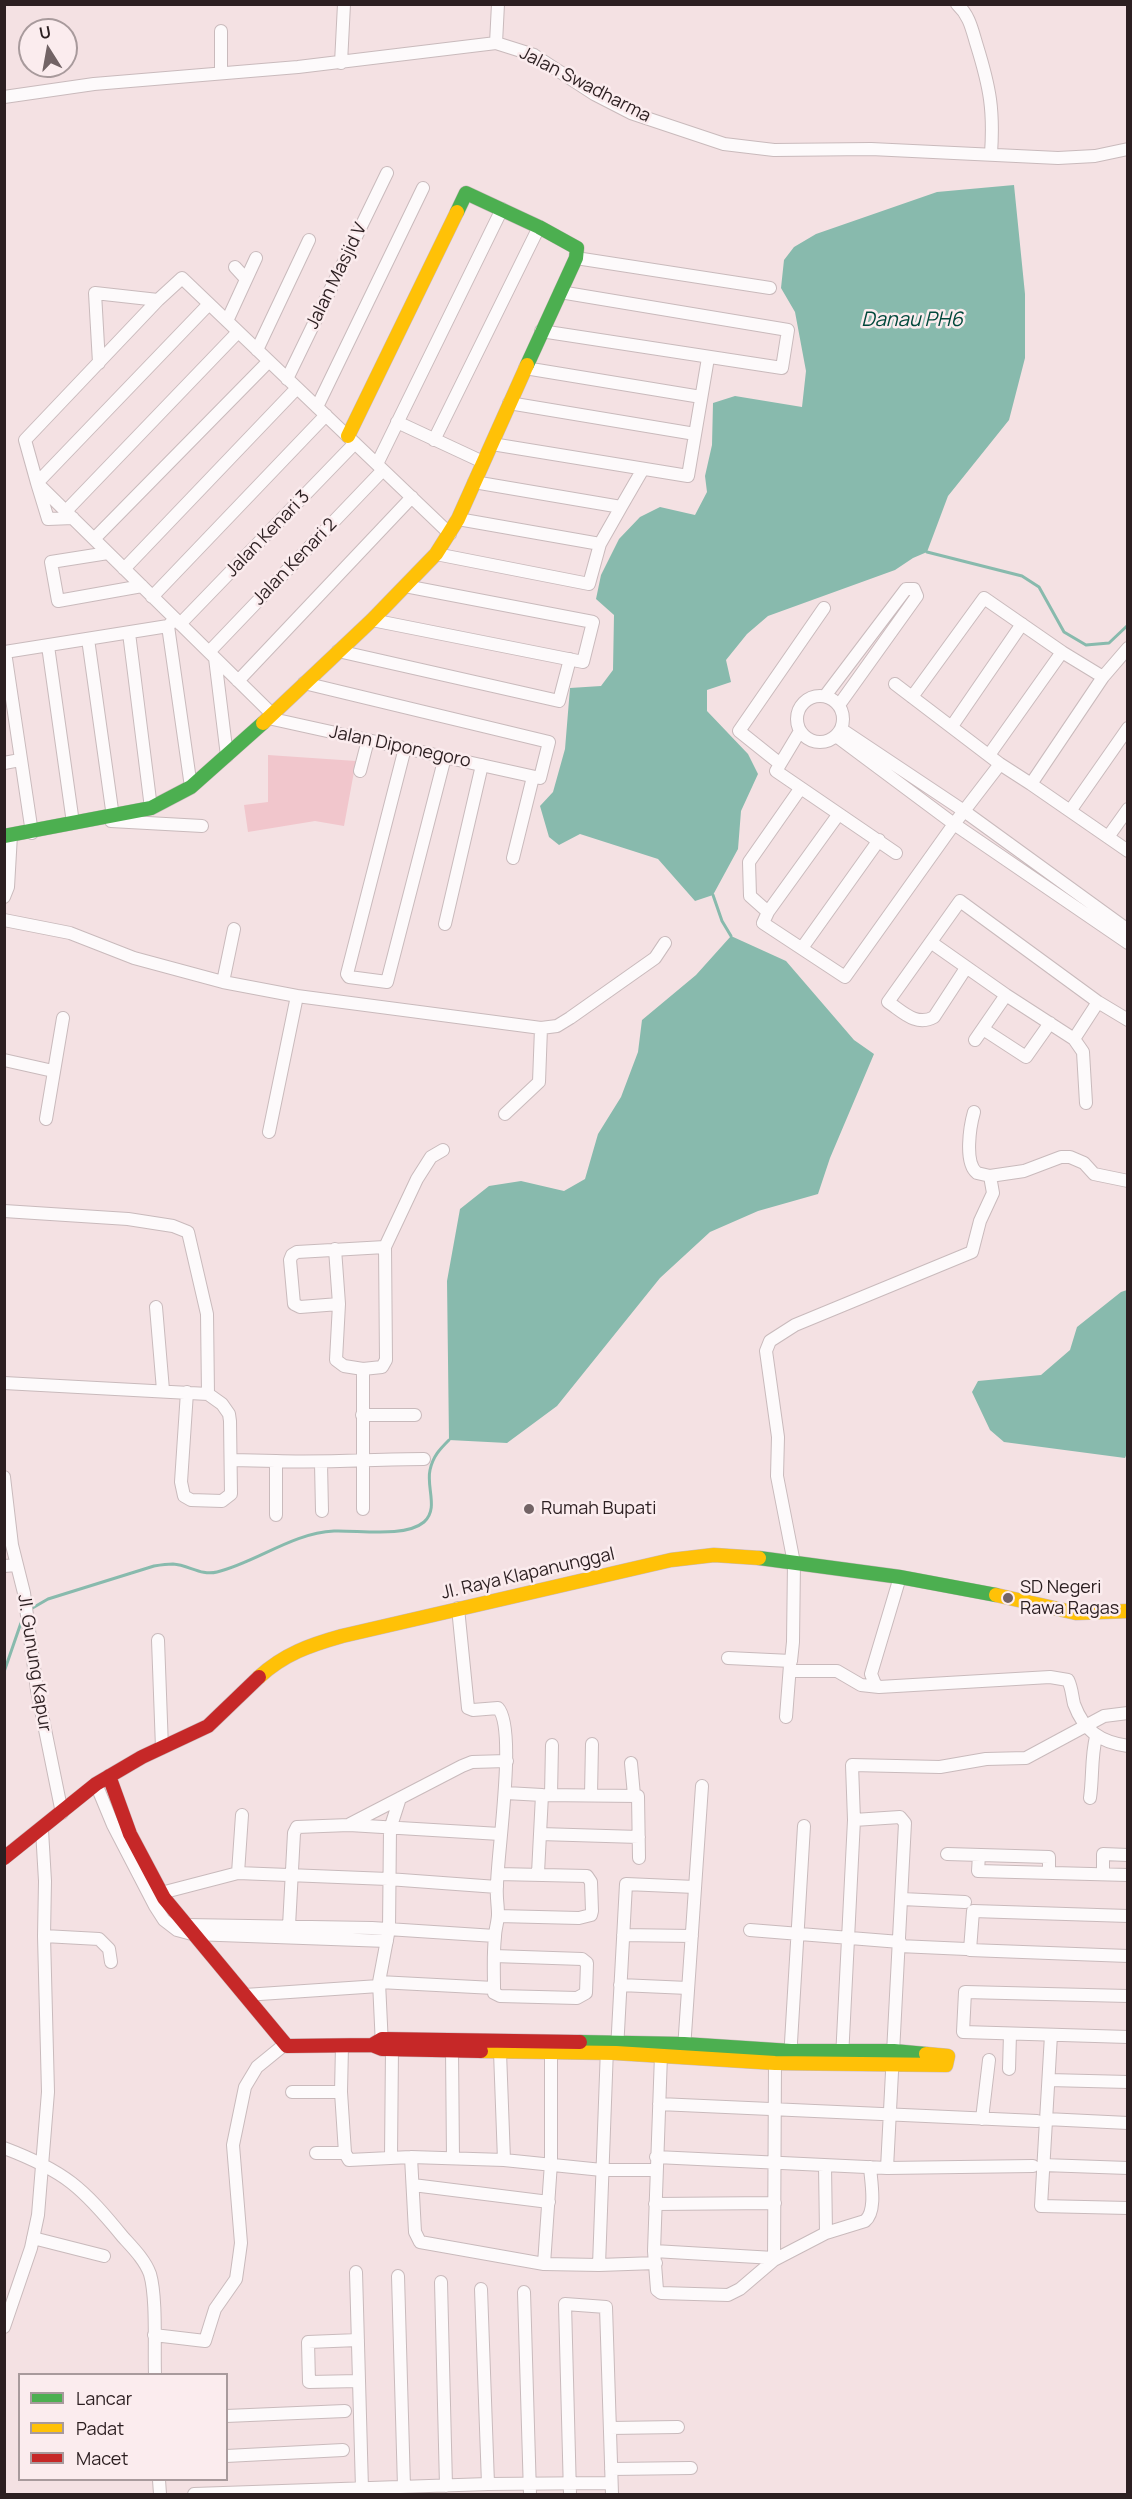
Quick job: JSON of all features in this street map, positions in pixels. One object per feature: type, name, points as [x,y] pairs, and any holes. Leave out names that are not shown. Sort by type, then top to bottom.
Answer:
[{"type":"street","points":[[341,63],[344,4]]},
{"type":"street","points":[[496,43],[498,4]]},
{"type":"street","points":[[957,4],[969,18],[987,76],[993,116],[991,154]]},
{"type":"street","points":[[221,31],[221,73]]},
{"type":"street","name":"Jalan Swadharma","points":[[4,97],[94,84],[341,63],[496,43],[534,55],[594,94],[631,113],[724,144],[774,150],[871,149],[1079,158],[1128,149]]},
{"type":"street","name":"Jalan Masjid V","points":[[287,379],[387,173]]},
{"type":"street","points":[[153,597],[321,411],[423,188]]},
{"type":"street","points":[[4,897],[9,887],[8,836],[151,808],[191,787],[372,620],[436,554],[458,519],[541,331],[576,258],[577,248],[466,193],[351,440]]},
{"type":"street","name":"Jalan Kenari 2","points":[[212,655],[379,467],[397,422],[502,209]]},
{"type":"street","points":[[434,440],[538,227]]},
{"type":"street","points":[[257,350],[309,240]]},
{"type":"street","points":[[227,321],[256,258]]},
{"type":"street","points":[[576,258],[770,288]]},
{"type":"street","points":[[235,267],[246,279]]},
{"type":"street","points":[[238,332],[70,515],[48,519],[25,440],[158,300],[182,278],[450,534]]},
{"type":"street","points":[[541,331],[782,369],[788,330],[560,292]]},
{"type":"street","points":[[99,363],[94,293],[158,300]]},
{"type":"street","points":[[37,483],[209,304]]},
{"type":"street","points":[[492,444],[688,476],[708,358]]},
{"type":"street","points":[[94,539],[269,361]]},
{"type":"street","points":[[525,368],[701,397]]},
{"type":"street","points":[[124,568],[297,388]]},
{"type":"street","points":[[509,403],[695,434]]},
{"type":"street","points":[[397,422],[483,462]]},
{"type":"street","name":"Jalan Kenari 3","points":[[175,623],[351,440]]},
{"type":"street","points":[[436,554],[589,584],[600,544],[643,469]]},
{"type":"street","points":[[474,482],[621,507]]},
{"type":"street","points":[[37,483],[153,597],[175,623],[212,655],[270,716]]},
{"type":"street","points":[[238,681],[412,497]]},
{"type":"street","points":[[458,519],[600,544]]},
{"type":"street","points":[[108,553],[51,562],[58,601],[142,586]]},
{"type":"street","points":[[372,620],[583,662],[593,622],[405,586]]},
{"type":"street","points":[[825,696],[906,589],[914,589],[917,596],[839,705]]},
{"type":"street","points":[[912,697],[981,600],[988,599],[1062,652],[1103,677]]},
{"type":"street","points":[[779,762],[739,731],[824,608]]},
{"type":"street","points":[[32,833],[5,652],[129,633],[175,623]]},
{"type":"street","points":[[175,623],[191,787]]},
{"type":"street","points":[[952,726],[1022,624]]},
{"type":"street","points":[[129,633],[151,808]]},
{"type":"street","points":[[88,639],[112,817]]},
{"type":"street","points":[[48,645],[73,823]]},
{"type":"street","points":[[1031,784],[1103,677],[1128,648]]},
{"type":"street","points":[[338,651],[559,701],[570,659]]},
{"type":"street","points":[[989,755],[1062,652]]},
{"type":"street","points":[[212,655],[227,756]]},
{"type":"street","points":[[304,683],[549,742],[540,778],[533,777],[513,858]]},
{"type":"street","points":[[895,684],[1000,764],[1128,851]]},
{"type":"street","points":[[825,696],[839,705],[843,717],[839,732],[824,742],[810,741],[800,731],[796,718],[801,706],[812,697],[825,696]]},
{"type":"street","name":"Jalan Diponegoro","points":[[270,716],[533,777]]},
{"type":"street","points":[[1070,811],[1128,728]]},
{"type":"street","points":[[800,731],[779,762],[776,771],[896,853]]},
{"type":"street","points":[[839,732],[964,811],[1128,930]]},
{"type":"street","points":[[839,732],[954,824],[1128,943]]},
{"type":"street","points":[[360,771],[368,740]]},
{"type":"street","points":[[405,748],[347,974],[349,977],[387,982],[445,757]]},
{"type":"street","points":[[4,763],[20,760]]},
{"type":"street","points":[[838,815],[768,912],[764,923],[845,977],[954,824],[1000,764]]},
{"type":"street","points":[[445,924],[482,765]]},
{"type":"street","points":[[768,912],[750,896],[749,862],[800,789]]},
{"type":"street","points":[[1108,837],[1128,809]]},
{"type":"street","points":[[92,820],[202,826]]},
{"type":"street","points":[[802,948],[879,840]]},
{"type":"street","points":[[966,968],[934,1017],[926,1022],[917,1021],[888,1002],[960,901],[1098,1002],[1128,1020]]},
{"type":"street","points":[[4,920],[70,933],[134,958],[223,982],[297,996],[541,1028],[556,1026],[570,1018],[655,958],[665,943]]},
{"type":"street","points":[[223,982],[234,929]]},
{"type":"street","points":[[932,943],[1074,1039],[1083,1052],[1086,1103]]},
{"type":"street","points":[[975,1040],[1006,995]]},
{"type":"street","points":[[269,1132],[297,996]]},
{"type":"street","points":[[1074,1039],[1098,1002]]},
{"type":"street","points":[[45,1119],[63,1018]]},
{"type":"street","points":[[983,1029],[1026,1057],[1050,1023]]},
{"type":"street","points":[[505,1114],[539,1082],[541,1028]]},
{"type":"street","points":[[4,1060],[53,1071]]},
{"type":"street","points":[[974,1112],[970,1163],[977,1173],[990,1176],[1024,1171],[1061,1157],[1070,1157],[1084,1162],[1095,1174],[1128,1181]]},
{"type":"street","points":[[335,1249],[339,1304],[336,1360],[344,1366],[363,1369],[382,1367],[386,1360],[385,1247],[417,1179],[431,1157],[443,1150]]},
{"type":"street","points":[[786,1718],[794,1563],[777,1476],[778,1437],[766,1351],[770,1341],[795,1325],[972,1252],[980,1221],[993,1193],[990,1176]]},
{"type":"street","points":[[4,1211],[128,1219],[173,1226],[188,1232],[207,1314],[208,1394]]},
{"type":"street","points":[[339,1304],[296,1306],[293,1301],[290,1260],[292,1255],[297,1252],[385,1247]]},
{"type":"street","points":[[156,1307],[163,1390]]},
{"type":"street","points":[[363,1369],[363,1509]]},
{"type":"street","points":[[4,1383],[163,1390],[187,1392],[208,1394],[222,1404],[229,1414],[232,1460],[231,1494],[222,1502],[199,1501],[184,1496],[181,1482],[187,1392]]},
{"type":"street","points":[[362,1415],[416,1415]]},
{"type":"street","points":[[232,1460],[321,1462],[424,1459]]},
{"type":"street","points":[[276,1461],[276,1515]]},
{"type":"street","points":[[321,1462],[322,1511]]},
{"type":"street","name":"Jl. Gunung Kapur","points":[[4,1477],[12,1545],[11,1566],[24,1593],[41,1714],[62,1813]]},
{"type":"street","name":"Jl. Raya Klapanunggal","points":[[4,1858],[42,1830],[96,1784],[208,1726],[285,1656],[307,1646],[458,1608],[671,1560],[733,1555],[900,1577],[998,1595],[1067,1611],[1098,1613],[1128,1611]]},
{"type":"street","points":[[879,1687],[874,1684],[871,1674],[900,1577]]},
{"type":"street","points":[[458,1608],[468,1708],[500,1710],[507,1761],[497,1887],[498,1916],[494,1956],[495,1995],[576,1998],[585,1995],[587,1991],[587,1964],[582,1959],[494,1956]]},
{"type":"street","points":[[159,1640],[162,1748]]},
{"type":"street","points":[[728,1658],[837,1671],[861,1684],[879,1687],[1057,1677],[1068,1680],[1077,1712],[1096,1737],[1112,1744],[1128,1746]]},
{"type":"street","points":[[843,2056],[854,1820],[852,1765],[940,1767],[986,1759],[1026,1758],[1104,1716],[1128,1713]]},
{"type":"street","points":[[1090,1798],[1093,1777],[1092,1752],[1096,1737]]},
{"type":"street","points":[[591,1795],[592,1744]]},
{"type":"street","points":[[538,1873],[540,1834],[552,1745]]},
{"type":"street","points":[[349,1825],[462,1766],[472,1762],[507,1761]]},
{"type":"street","points":[[631,1763],[634,1795]]},
{"type":"street","points":[[109,1776],[134,1845],[161,1893],[181,1921],[245,1995],[284,2045]]},
{"type":"street","points":[[96,1784],[119,1836],[155,1906],[164,1920],[177,1930],[495,1936]]},
{"type":"street","points":[[683,2050],[702,1786]]},
{"type":"street","points":[[506,1793],[634,1795],[639,1798],[639,1858]]},
{"type":"street","points":[[391,2157],[379,1984],[388,1935],[390,1829],[400,1798]]},
{"type":"street","points":[[238,1873],[242,1815]]},
{"type":"street","points":[[854,1820],[892,1816],[900,1817],[905,1823],[887,2168]]},
{"type":"street","points":[[289,1926],[294,1833],[297,1827],[349,1825],[500,1834]]},
{"type":"street","points":[[774,2259],[775,2110],[785,2059],[798,1934],[804,1826]]},
{"type":"street","points":[[4,2327],[33,2238],[38,2215],[48,2092],[45,1881],[42,1830]]},
{"type":"street","points":[[540,1834],[639,1837]]},
{"type":"street","points":[[947,1854],[979,1855],[978,1870],[1128,1875]]},
{"type":"street","points":[[1102,1874],[1103,1854],[1128,1855]]},
{"type":"street","points":[[161,1893],[238,1873],[388,1879],[497,1887]]},
{"type":"street","points":[[498,1874],[538,1873],[589,1878],[591,1882],[591,1915],[579,1918],[498,1916]]},
{"type":"street","points":[[599,2265],[602,2170],[612,2048],[620,1985],[626,1884],[695,1887]]},
{"type":"street","points":[[902,1899],[965,1902]]},
{"type":"street","points":[[1128,1916],[973,1911],[970,1950],[1128,1956]]},
{"type":"street","points":[[190,1930],[289,1926],[388,1935]]},
{"type":"street","points":[[750,1930],[966,1949]]},
{"type":"street","points":[[623,1935],[692,1936]]},
{"type":"street","points":[[44,1936],[99,1939],[108,1945],[111,1962]]},
{"type":"street","points":[[245,1995],[379,1984],[494,1988]]},
{"type":"street","points":[[620,1985],[688,1989]]},
{"type":"street","points":[[1128,1996],[965,1992],[963,2032],[1128,2037]]},
{"type":"street","points":[[1009,2069],[1010,2034]]},
{"type":"street","points":[[1051,2035],[1049,2080],[1041,2120],[1038,2166],[1041,2206],[1128,2208]]},
{"type":"street","points":[[154,2335],[205,2341],[215,2308],[236,2278],[241,2243],[233,2145],[245,2087],[257,2067],[284,2045],[612,2048],[683,2050],[785,2059],[843,2056],[893,2057]]},
{"type":"street","points":[[382,2045],[551,2053],[612,2048],[661,2055],[683,2050],[785,2059]]},
{"type":"street","points":[[342,2046],[341,2092],[347,2158],[356,2161],[391,2157],[453,2158],[551,2163],[602,2170],[656,2170]]},
{"type":"street","points":[[452,2050],[453,2158]]},
{"type":"street","points":[[500,2052],[504,2160]]},
{"type":"street","points":[[544,2264],[551,2163],[551,2053]]},
{"type":"street","points":[[661,2055],[655,2204],[657,2290],[661,2293],[728,2295],[740,2289],[774,2259],[826,2233],[870,2217],[870,2167]]},
{"type":"street","points":[[982,2119],[989,2060]]},
{"type":"street","points":[[1049,2080],[1128,2082]]},
{"type":"street","points":[[292,2092],[341,2092]]},
{"type":"street","points":[[659,2104],[890,2116],[1128,2123]]},
{"type":"street","points":[[4,2148],[41,2162],[79,2187],[144,2262],[151,2282],[155,2373]]},
{"type":"street","points":[[316,2153],[345,2153]]},
{"type":"street","points":[[411,2157],[415,2232],[420,2242],[544,2264],[599,2265],[655,2257],[774,2259]]},
{"type":"street","points":[[656,2157],[887,2168],[1038,2166],[1128,2168]]},
{"type":"street","points":[[825,2166],[826,2233]]},
{"type":"street","points":[[413,2185],[549,2202]]},
{"type":"street","points":[[655,2204],[775,2203]]},
{"type":"street","points":[[33,2238],[104,2256]]},
{"type":"street","points":[[356,2272],[362,2489]]},
{"type":"street","points":[[398,2276],[404,2487]]},
{"type":"street","points":[[441,2282],[446,2486]]},
{"type":"street","points":[[481,2289],[488,2484]]},
{"type":"street","points":[[524,2292],[530,2489]]},
{"type":"street","points":[[195,2494],[446,2486],[464,2490],[488,2484],[530,2489],[570,2489],[612,2489],[606,2307],[565,2304],[570,2489]]},
{"type":"street","points":[[358,2340],[308,2342],[309,2382],[359,2381]]},
{"type":"street","points":[[228,2416],[345,2411]]},
{"type":"street","points":[[610,2428],[678,2427]]},
{"type":"street","points":[[228,2456],[343,2450]]},
{"type":"street","points":[[611,2469],[691,2468]]},
{"type":"shaded area","points":[[268,755],[356,761],[344,826],[315,821],[248,832],[244,805],[268,802]]},
{"type":"water","name":"Danau PH6","points":[[1014,185],[1025,294],[1025,358],[1009,420],[948,496],[927,552],[895,570],[768,616],[747,634],[726,660],[731,682],[707,690],[707,711],[748,754],[758,774],[741,811],[738,849],[713,895],[695,901],[658,859],[580,834],[559,845],[549,837],[540,806],[553,792],[565,749],[570,688],[601,686],[613,670],[614,615],[596,599],[601,575],[619,539],[640,517],[660,507],[695,515],[707,492],[705,476],[712,445],[713,403],[735,396],[802,407],[806,371],[795,312],[781,288],[784,260],[794,247],[816,234],[937,192]]},
{"type":"water","points":[[731,936],[786,961],[854,1040],[874,1054],[830,1158],[818,1194],[758,1211],[710,1232],[660,1278],[557,1406],[507,1443],[449,1440],[447,1281],[460,1209],[489,1186],[521,1181],[564,1191],[585,1179],[598,1134],[621,1097],[638,1052],[642,1020],[696,975]]},
{"type":"water","points":[[1127,1290],[1128,1451],[1125,1458],[1004,1442],[990,1430],[972,1392],[978,1381],[1041,1375],[1070,1350],[1077,1327],[1121,1292]]},
{"type":"waterway","points":[[927,552],[1022,576],[1039,587],[1064,632],[1086,645],[1109,643],[1128,625]]},
{"type":"waterway","points":[[713,895],[722,921],[731,936]]},
{"type":"waterway","points":[[29,1610],[48,1599],[154,1566],[173,1564],[211,1573],[246,1562],[289,1542],[319,1533],[394,1532],[416,1527],[424,1522],[431,1511],[429,1477],[431,1465],[449,1440]]},
{"type":"waterway","points":[[4,1672],[23,1617]]},
{"type":"traffic: fast","points":[[457,212],[466,193],[539,227],[577,248],[576,258],[527,365]]},
{"type":"traffic: fast","points":[[4,836],[151,808],[191,787],[263,723]]},
{"type":"traffic: fast","points":[[759,1558],[900,1577],[996,1595]]},
{"type":"traffic: fast","points":[[580,2042],[684,2044],[791,2051],[894,2051],[926,2054]]},
{"type":"traffic: slow","points":[[348,436],[457,212]]},
{"type":"traffic: slow","points":[[263,723],[372,620],[436,554],[458,519],[527,365]]},
{"type":"traffic: slow","points":[[259,1677],[278,1662],[298,1651],[342,1636],[671,1560],[714,1555],[759,1558]]},
{"type":"traffic: slow","points":[[996,1595],[1076,1613],[1128,1611]]},
{"type":"traffic: slow","points":[[481,2051],[616,2053],[775,2063],[946,2065],[948,2056],[926,2054]]},
{"type":"traffic: jam","points":[[4,1858],[96,1784],[142,1757],[208,1726],[259,1677]]},
{"type":"traffic: jam","points":[[109,1776],[130,1834],[164,1898],[287,2046],[372,2045],[382,2049],[481,2051]]},
{"type":"traffic: jam","points":[[372,2045],[382,2039],[580,2042]]},
{"type":"place","name":"Rumah Bupati","points":[[529,1509]]},
{"type":"place","name":"SD Negeri Rawa Ragas","points":[[1008,1598]]}]
